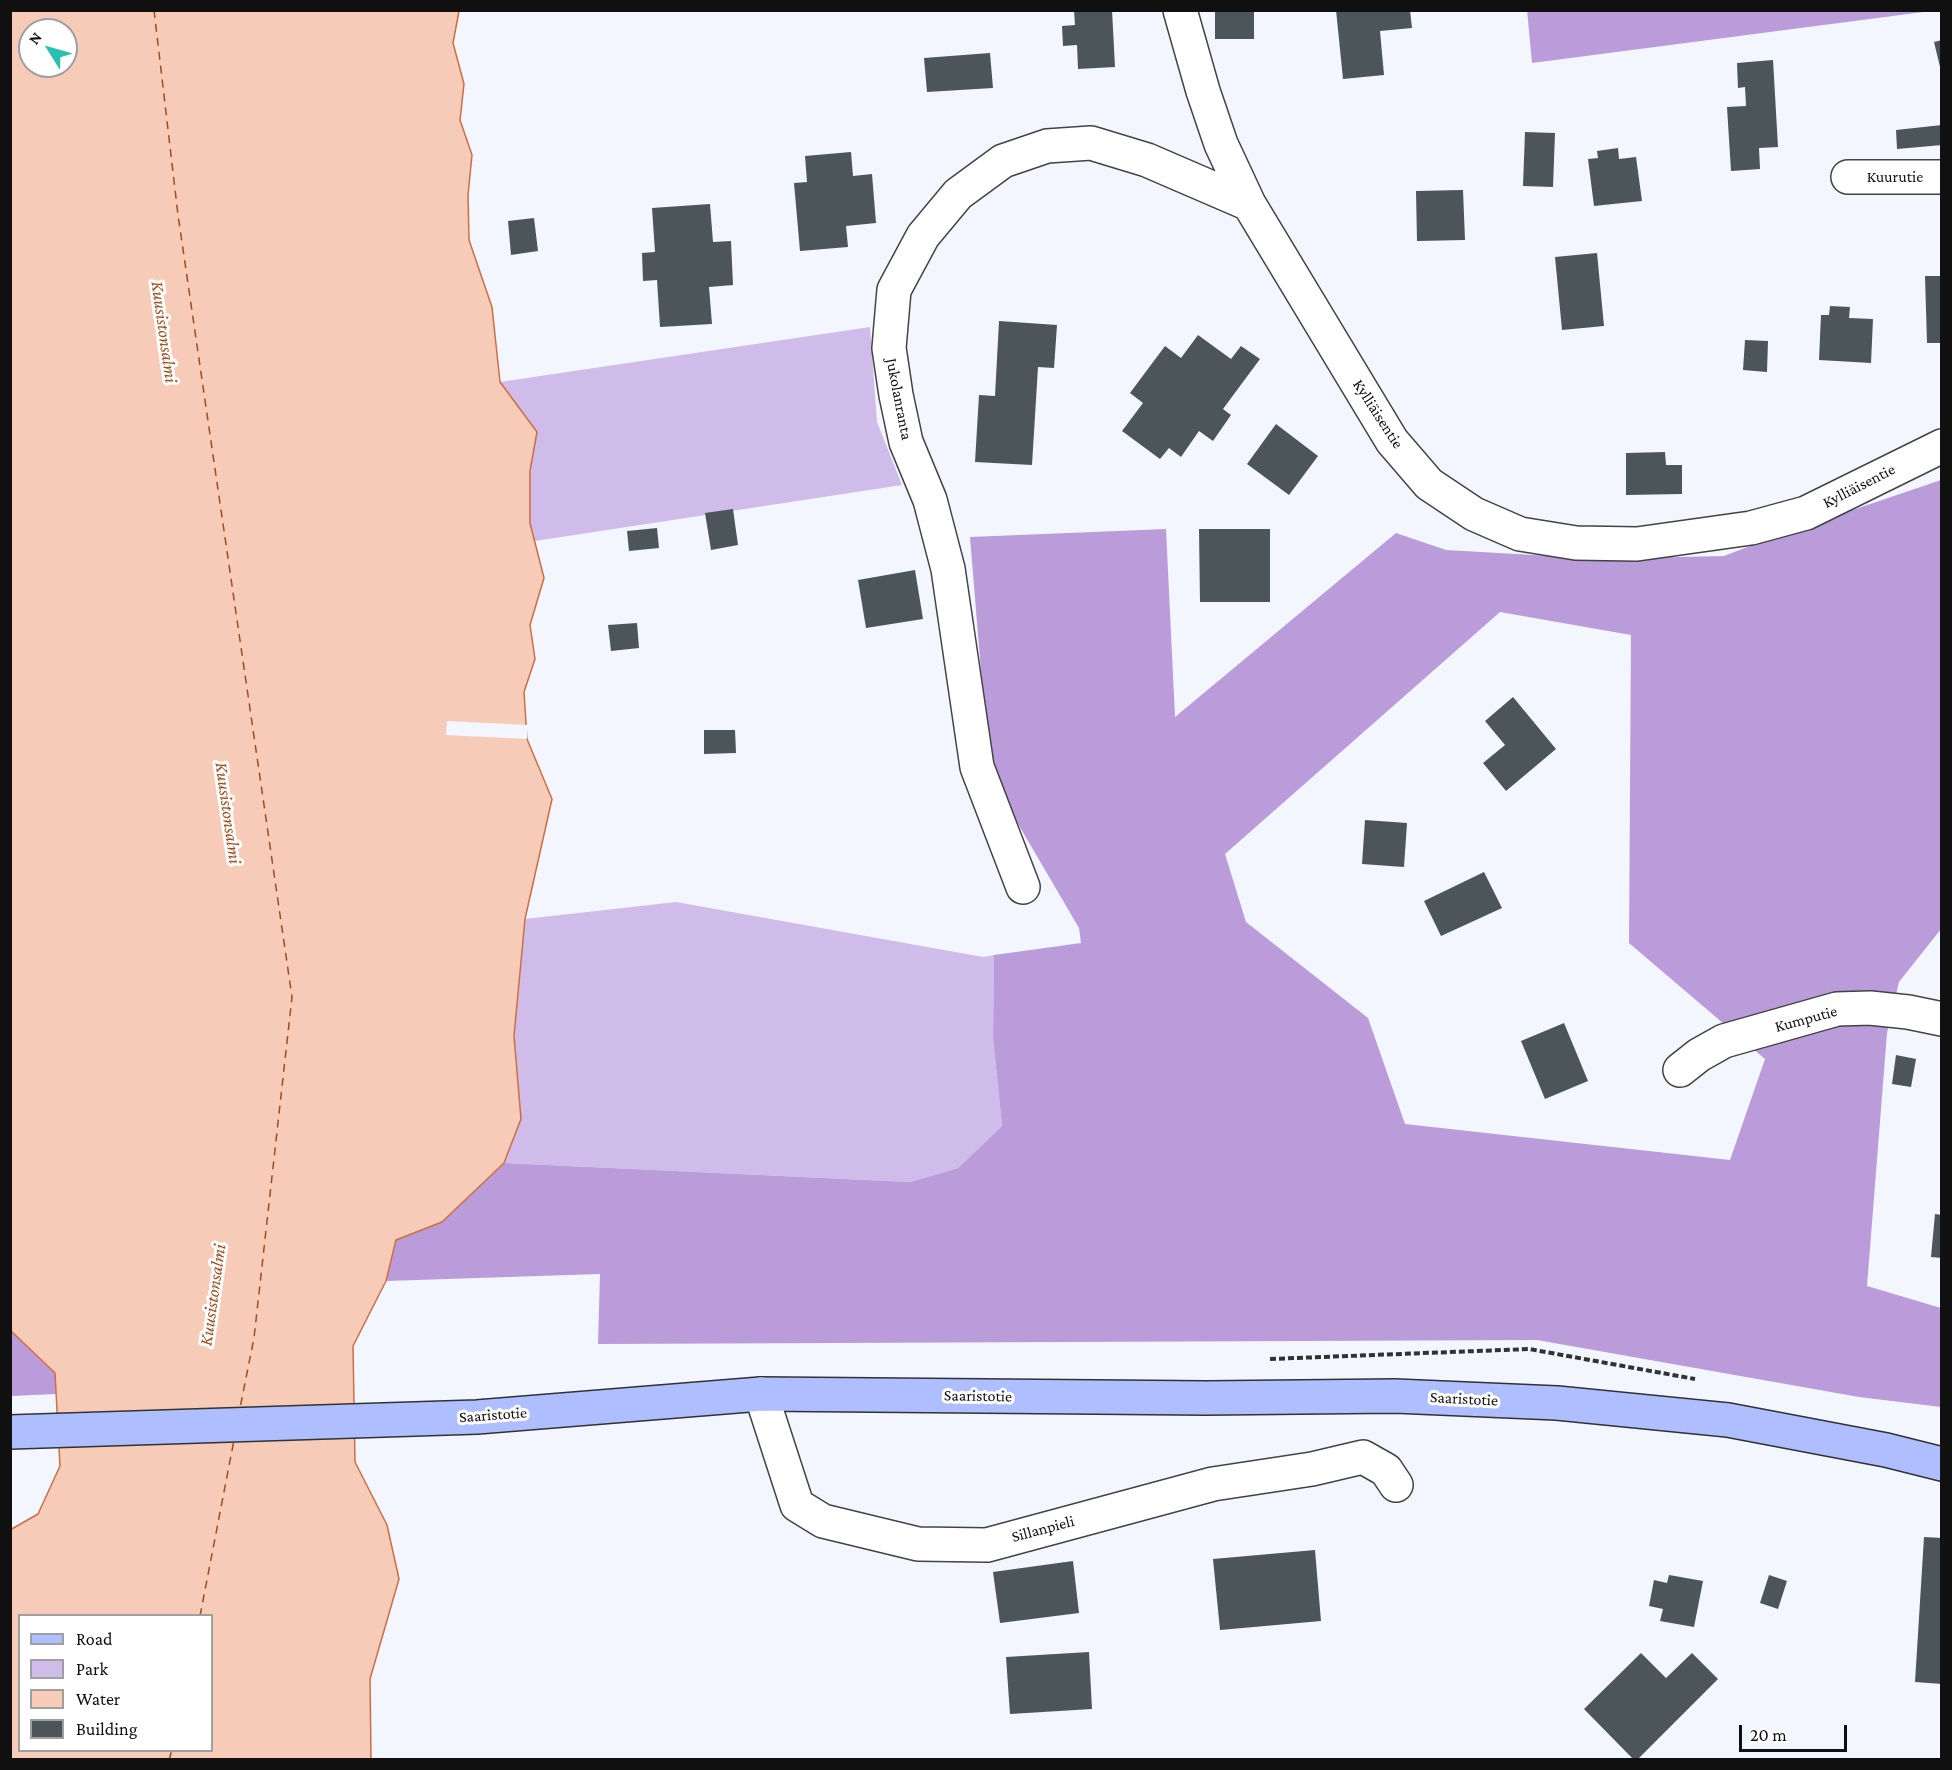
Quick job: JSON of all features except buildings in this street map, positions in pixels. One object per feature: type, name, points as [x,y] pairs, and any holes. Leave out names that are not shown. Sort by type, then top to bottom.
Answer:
[{"type":"main road","name":"Saaristotie","points":[[10,1432],[477,1417],[761,1394],[1194,1398],[1395,1395],[1557,1403],[1728,1420],[1886,1450],[1941,1464]]},
{"type":"street","name":"Kylliäisentie","points":[[1180,10],[1221,144],[1248,204],[1392,441],[1429,484],[1474,514],[1520,534],[1576,543],[1637,544],[1751,528],[1806,513],[1941,446]]},
{"type":"street","name":"Jukolanranta","points":[[1023,887],[977,767],[948,569],[930,500],[906,442],[889,348],[894,290],[923,236],[958,194],[1003,161],[1047,146],[1092,143],[1147,160],[1248,204]]},
{"type":"street","name":"Kuurutie","points":[[1848,177],[1941,177]]},
{"type":"street","name":"Kumputie","points":[[1680,1070],[1699,1055],[1724,1041],[1838,1009],[1870,1008],[1908,1012],[1941,1019]]},
{"type":"street","name":"Sillanpieli","points":[[761,1394],[797,1505],[823,1521],[918,1544],[987,1545],[1213,1484],[1312,1469],[1363,1457],[1386,1470],[1396,1485]]},
{"type":"green space","points":[[870,327],[877,422],[902,485],[535,541],[530,523],[530,471],[537,432],[500,382]]},
{"type":"green space","points":[[676,902],[983,957],[994,955],[993,1038],[1002,1126],[958,1168],[910,1182],[504,1163],[521,1119],[514,1036],[525,919]]},
{"type":"shaded area","points":[[1527,10],[1931,10],[1931,11],[1532,63]]},
{"type":"shaded area","points":[[1941,480],[1941,929],[1899,982],[1887,1033],[1867,1286],[1941,1308],[1941,1407],[1859,1397],[1537,1340],[598,1344],[600,1274],[386,1281],[396,1240],[442,1222],[504,1163],[910,1182],[958,1168],[1002,1126],[993,1038],[994,955],[1081,943],[1079,928],[1007,805],[987,744],[970,537],[1166,529],[1175,717],[1396,533],[1446,550],[1632,558],[1724,556]],"holes":[[[1500,612],[1631,635],[1629,943],[1765,1059],[1730,1160],[1405,1124],[1368,1018],[1246,922],[1225,854]]]},
{"type":"shaded area","points":[[10,1330],[55,1373],[56,1394],[11,1396]]},
{"type":"water","name":"Kuusistonsalmi","points":[[11,11],[459,11],[453,43],[464,84],[460,120],[472,155],[468,195],[469,240],[492,307],[500,382],[537,432],[530,471],[530,523],[544,578],[530,625],[535,659],[524,692],[527,739],[552,799],[525,919],[514,1036],[521,1119],[504,1163],[442,1222],[396,1240],[386,1281],[353,1346],[355,1462],[387,1525],[399,1579],[370,1679],[371,1759],[11,1759],[10,1530],[38,1514],[60,1466],[55,1373],[10,1330]]},
{"type":"pier","points":[[447,721],[528,725],[527,739],[446,735]]},
{"type":"ferry route","points":[[154,10],[178,215],[292,997],[254,1338],[240,1408]]},
{"type":"ferry route","points":[[200,1614],[234,1440]]},
{"type":"ferry route","points":[[169,1760],[171,1752]]}]
